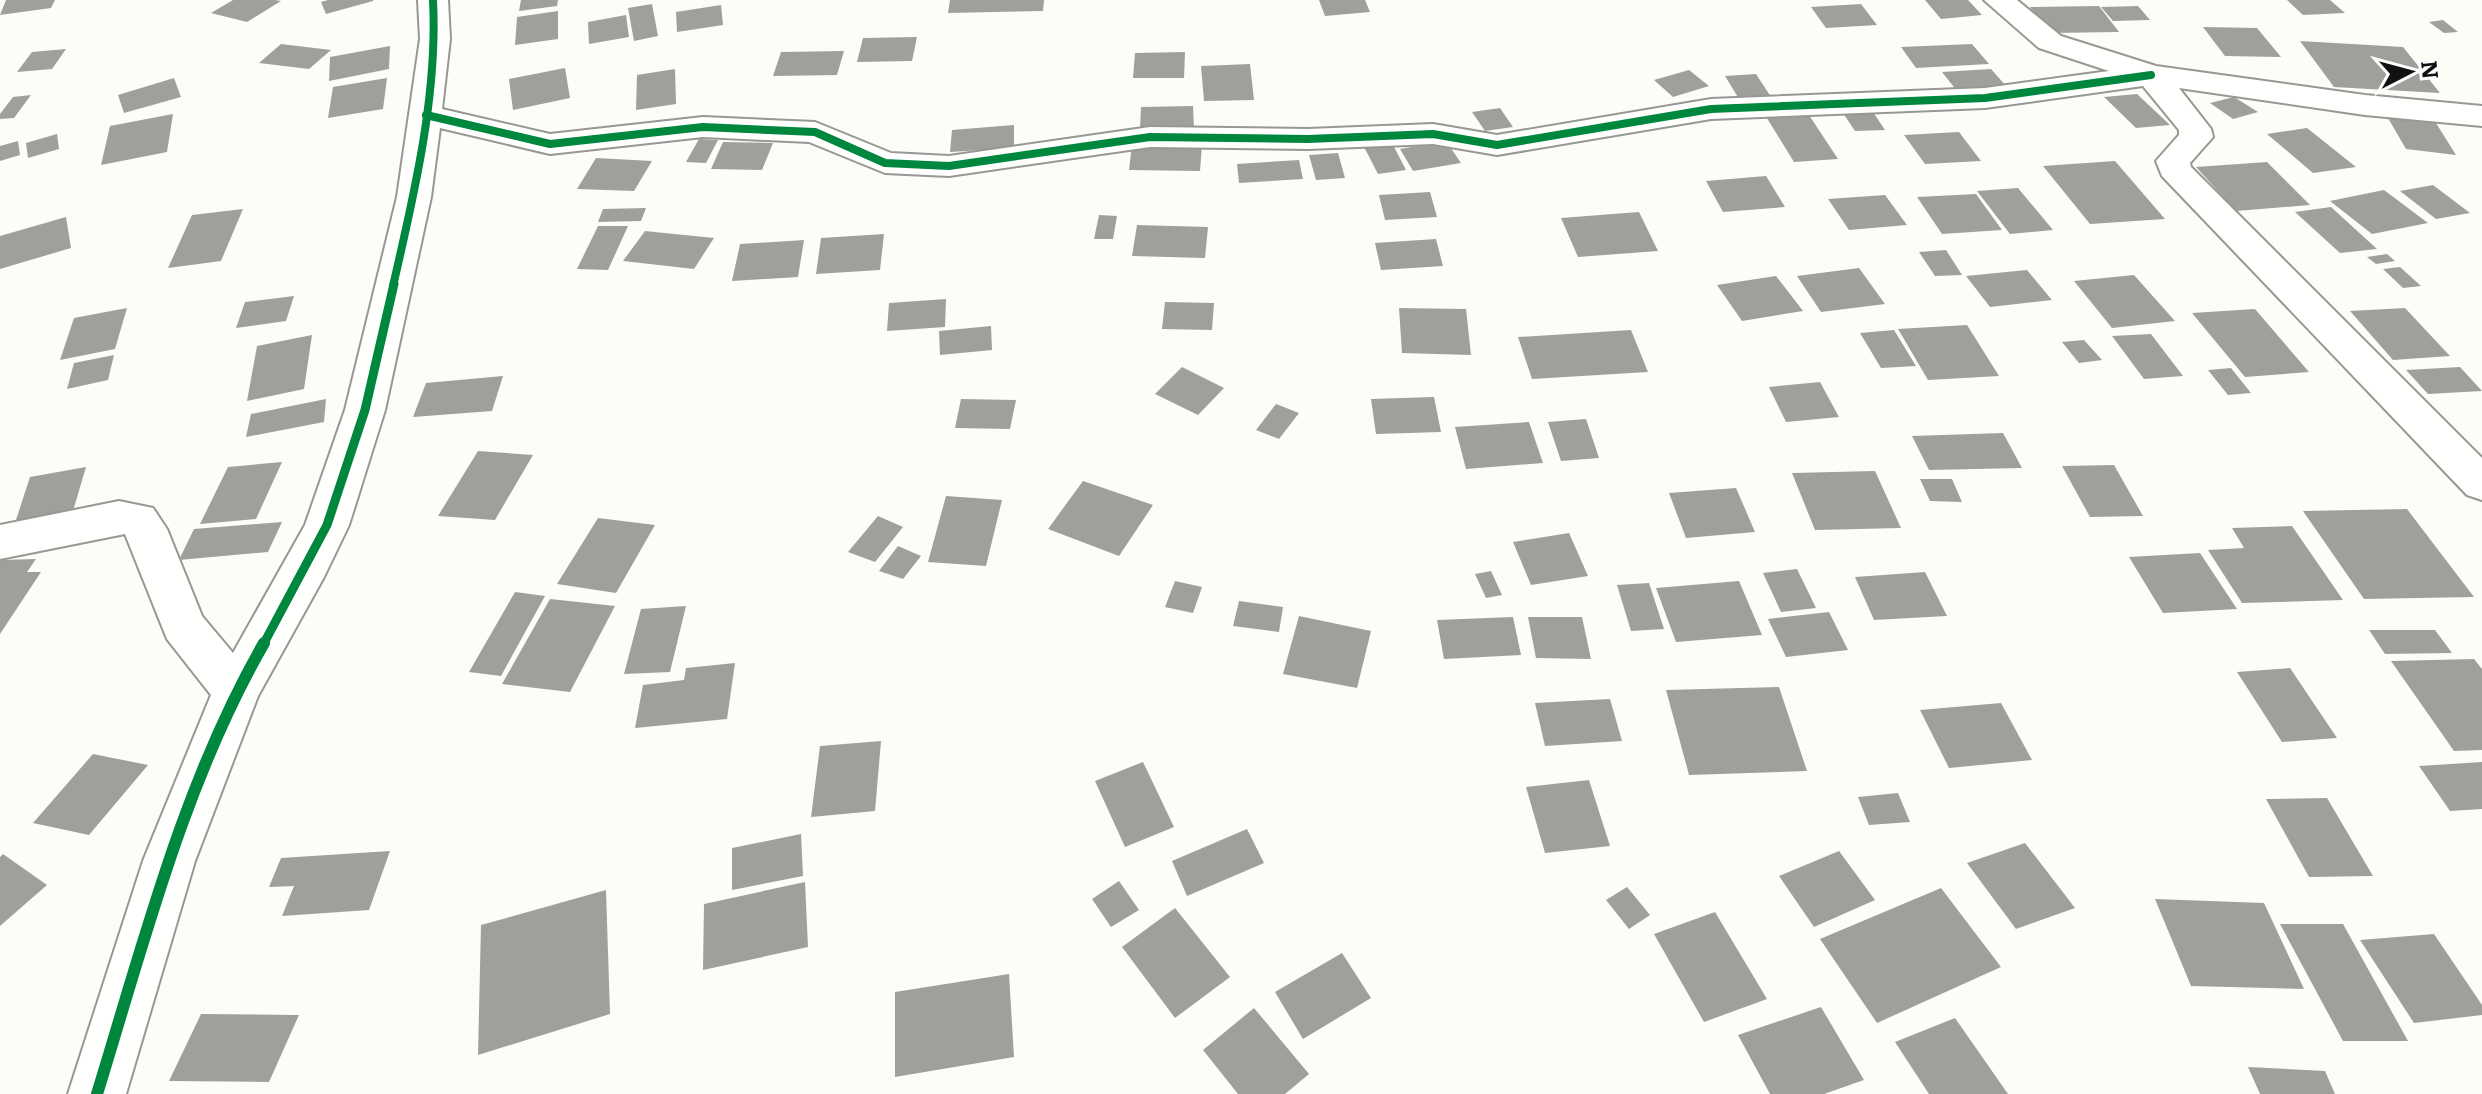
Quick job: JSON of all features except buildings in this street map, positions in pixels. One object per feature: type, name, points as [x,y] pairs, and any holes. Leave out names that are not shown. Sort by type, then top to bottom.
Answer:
[{"type":"street","points":[[97,1094],[169,861],[236,691],[308,565],[327,525],[365,410],[414,197],[435,39],[433,0]]},
{"type":"street","points":[[1999,0],[2050,42],[2151,75],[2365,105],[2482,116]]},
{"type":"street","points":[[426,115],[550,144],[703,127],[815,132],[885,163],[949,166],[1150,137],[1331,139],[1433,134],[1497,145],[1711,109],[1985,98],[2151,75]]},
{"type":"street","points":[[2151,75],[2195,129],[2196,137],[2173,161],[2174,169],[2482,484]]},
{"type":"street","points":[[0,542],[119,517],[138,520],[145,529],[183,626],[236,691]]},
{"type":"cycle path","points":[[97,1094],[169,861],[236,691],[308,565],[327,525],[365,410],[414,197],[435,39],[433,0]]},
{"type":"cycle path","points":[[426,115],[550,144],[703,127],[815,132],[885,163],[949,166],[1150,137],[1308,139],[1433,134],[1497,145],[1711,109],[1985,98],[2151,75]]}]
